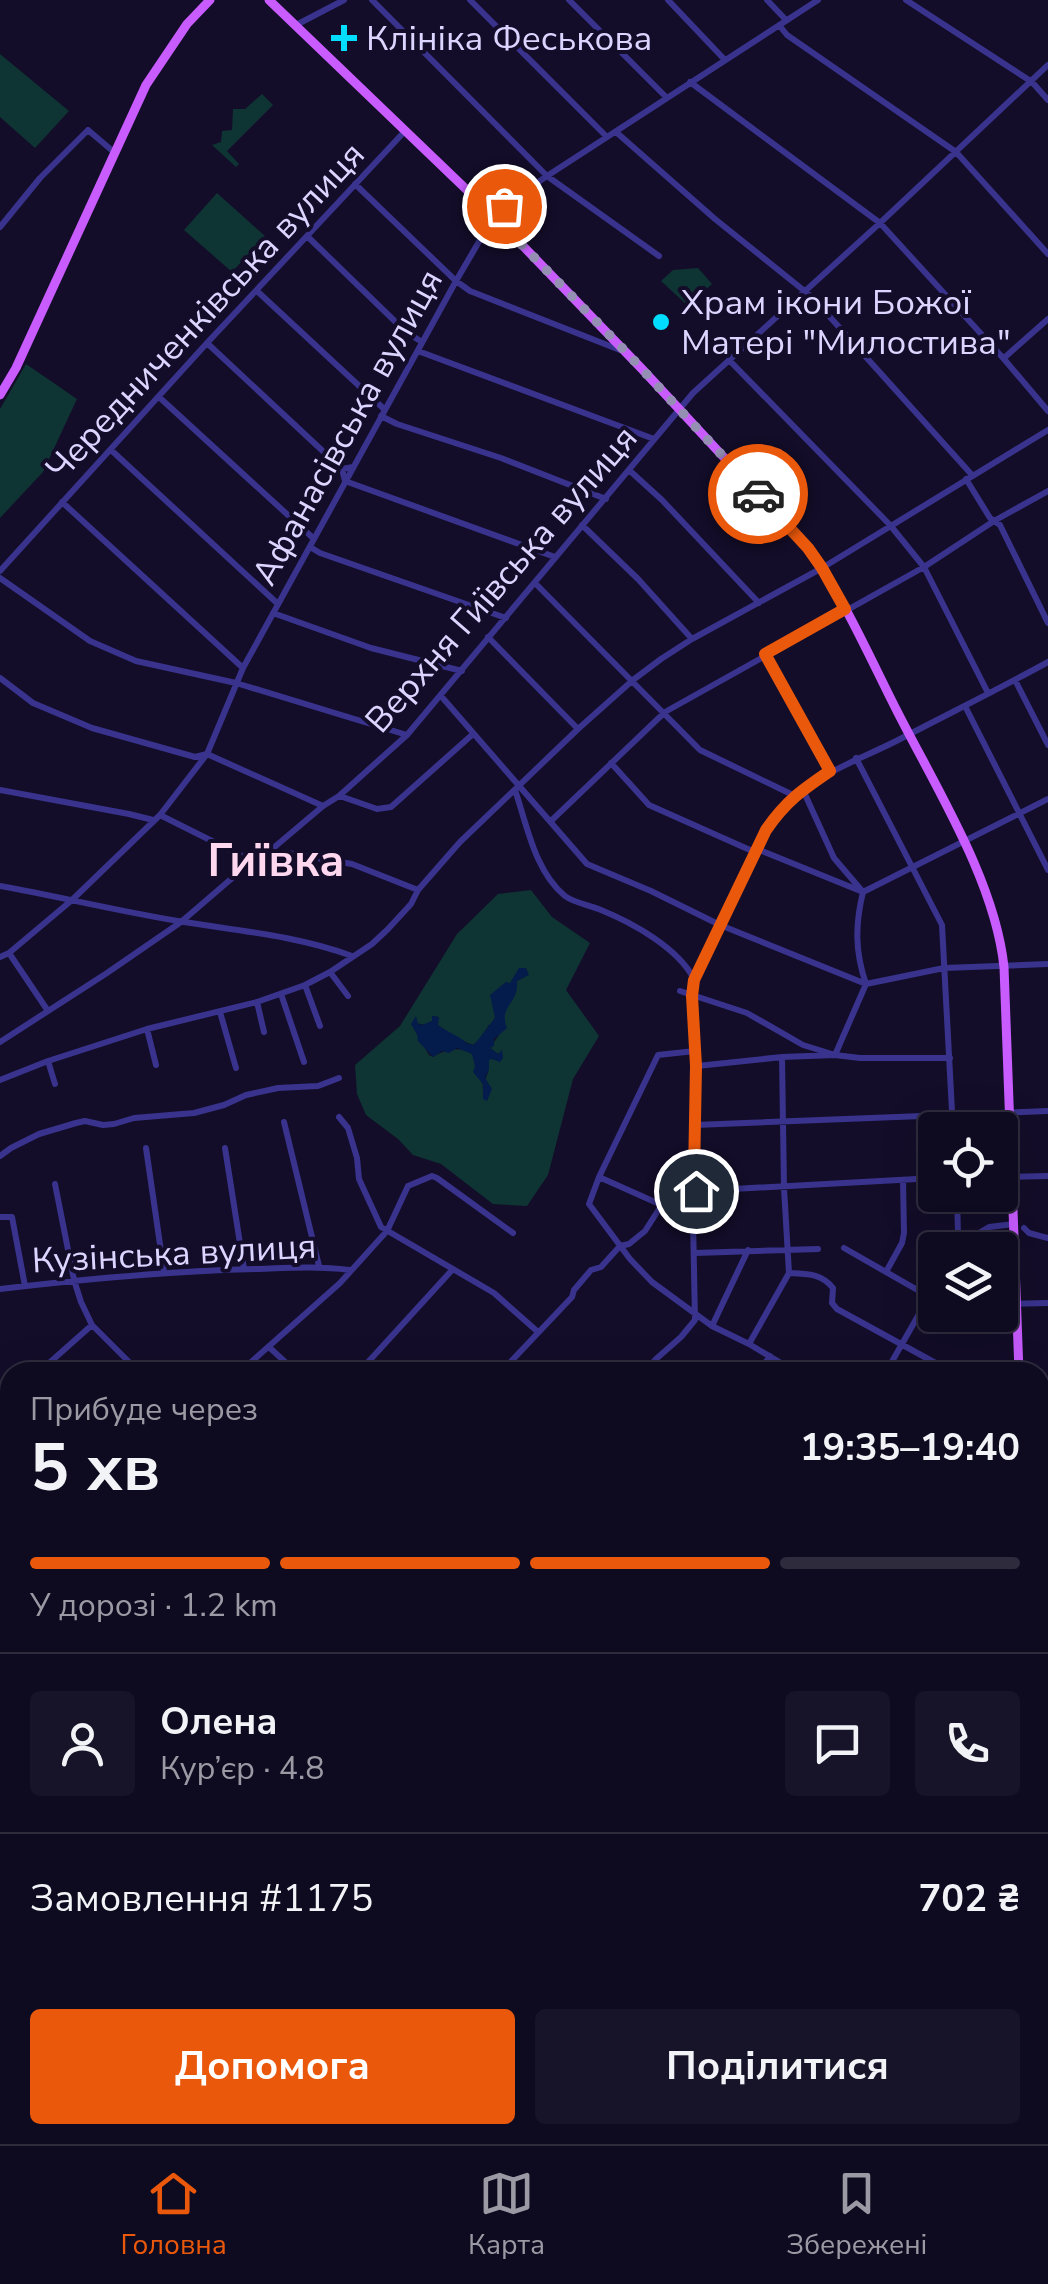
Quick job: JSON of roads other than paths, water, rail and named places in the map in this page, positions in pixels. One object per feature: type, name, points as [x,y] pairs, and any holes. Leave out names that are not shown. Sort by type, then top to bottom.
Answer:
[{"type":"main road","points":[[0,395],[149,79],[186,24],[210,0]]},
{"type":"main road","points":[[269,0],[494,216],[679,408],[822,568],[988,896],[1004,967],[1010,1112]]},
{"type":"main road","points":[[1017,1212],[1018,1252]]},
{"type":"main road","points":[[1017,1332],[1019,1362]]},
{"type":"street","points":[[296,25],[344,0]]},
{"type":"street","points":[[372,0],[547,176],[659,256]]},
{"type":"street","points":[[470,0],[607,137]]},
{"type":"street","points":[[570,0],[667,98]]},
{"type":"street","points":[[668,0],[724,59]]},
{"type":"street","points":[[767,0],[787,35],[956,152],[1048,254]]},
{"type":"street","name":"Афанасівська вулиця","points":[[0,957],[72,900],[156,818],[207,754],[242,668],[494,216],[547,176],[818,0]]},
{"type":"street","points":[[906,0],[1032,82],[1048,100]]},
{"type":"street","name":"Верхня Гиївська вулиця","points":[[0,1042],[181,922],[252,861],[339,796],[406,735],[693,393],[1048,65]]},
{"type":"street","points":[[690,82],[880,222],[1048,411]]},
{"type":"street","points":[[0,227],[44,174],[88,130],[115,154]]},
{"type":"street","name":"Чередниченківська вулиця","points":[[0,575],[207,343],[406,130]]},
{"type":"street","points":[[616,132],[805,291],[836,322],[969,477],[990,518],[1000,525],[1048,623]]},
{"type":"street","points":[[355,184],[470,291],[627,353]]},
{"type":"street","points":[[307,236],[406,332],[422,342]]},
{"type":"street","points":[[257,291],[397,424],[606,498]]},
{"type":"street","points":[[1004,358],[1048,319]]},
{"type":"street","points":[[207,343],[342,469],[345,481],[555,557]]},
{"type":"street","points":[[418,351],[654,439]]},
{"type":"street","points":[[729,360],[924,566],[988,693]]},
{"type":"street","points":[[159,398],[320,553],[506,618]]},
{"type":"street","points":[[0,1080],[146,1029],[257,1002],[330,972],[388,929],[460,842],[633,680],[692,638],[822,568],[1048,430]]},
{"type":"street","points":[[111,450],[278,604]]},
{"type":"street","points":[[342,469],[353,467]]},
{"type":"street","points":[[629,470],[759,604]]},
{"type":"street","points":[[552,821],[664,712],[924,566],[1048,491]]},
{"type":"street","points":[[62,502],[242,668]]},
{"type":"street","points":[[582,525],[692,638]]},
{"type":"street","points":[[0,575],[90,641],[136,661],[236,683],[406,735]]},
{"type":"street","points":[[535,582],[700,750],[794,796]]},
{"type":"street","points":[[272,613],[372,648],[462,670]]},
{"type":"street","points":[[488,637],[578,729]]},
{"type":"street","points":[[765,654],[830,771]]},
{"type":"street","points":[[655,1362],[692,1325],[694,1314],[694,980],[766,830],[794,796],[830,771],[1048,662]]},
{"type":"street","points":[[0,678],[33,703],[92,728],[195,757],[207,754],[324,806]]},
{"type":"street","points":[[1016,680],[1048,745]]},
{"type":"street","points":[[441,696],[517,788],[552,821],[588,864],[720,925],[866,984],[944,968],[1048,964]]},
{"type":"street","points":[[965,706],[1048,870]]},
{"type":"street","points":[[339,796],[377,809],[391,807],[474,734]]},
{"type":"street","points":[[856,758],[942,925],[952,1112]]},
{"type":"street","points":[[610,763],[649,805],[750,850],[757,849],[863,892],[1048,799]]},
{"type":"street","points":[[517,788],[544,872],[567,898],[620,918],[684,962],[694,980]]},
{"type":"street","points":[[0,790],[156,818],[252,861]]},
{"type":"street","points":[[803,790],[834,858],[863,892],[856,936],[858,964],[866,984],[835,1055]]},
{"type":"street","points":[[270,850],[352,864],[418,890]]},
{"type":"street","points":[[0,886],[258,933],[352,956]]},
{"type":"street","points":[[10,952],[48,1011]]},
{"type":"street","points":[[330,972],[348,996]]},
{"type":"street","points":[[305,985],[320,1026]]},
{"type":"street","points":[[680,991],[747,1013],[803,1045],[835,1055]]},
{"type":"street","points":[[281,994],[304,1062]]},
{"type":"street","points":[[257,1002],[264,1032]]},
{"type":"street","points":[[220,1012],[236,1068]]},
{"type":"street","points":[[146,1029],[156,1065]]},
{"type":"street","points":[[695,1051],[658,1055],[599,1177],[590,1204],[642,1274],[712,1326],[780,1362]]},
{"type":"street","points":[[696,1066],[835,1055],[950,1058]]},
{"type":"street","points":[[750,1344],[789,1274],[782,1058]]},
{"type":"street","points":[[48,1061],[55,1084]]},
{"type":"street","points":[[0,1156],[39,1134],[76,1123],[114,1124],[194,1112],[246,1095],[318,1086],[339,1078]]},
{"type":"street","points":[[1010,1112],[1048,1111]]},
{"type":"street","points":[[694,1125],[918,1115]]},
{"type":"street","points":[[339,1117],[348,1128],[359,1179],[381,1227],[494,1293],[538,1332]]},
{"type":"street","points":[[284,1122],[319,1266]]},
{"type":"street","points":[[146,1148],[164,1272]]},
{"type":"street","points":[[225,1148],[244,1269]]},
{"type":"street","points":[[252,1362],[386,1231],[408,1186],[432,1176],[512,1233]]},
{"type":"street","points":[[1018,1176],[1048,1176]]},
{"type":"street","points":[[599,1177],[693,1219]]},
{"type":"street","points":[[696,1191],[918,1179]]},
{"type":"street","points":[[886,1272],[904,1233],[902,1180]]},
{"type":"street","points":[[55,1184],[81,1302],[92,1325],[129,1362]]},
{"type":"street","points":[[510,1362],[572,1298],[574,1290],[592,1270],[644,1231],[661,1206]]},
{"type":"street","points":[[0,1218],[12,1217],[25,1286]]},
{"type":"street","points":[[981,1232],[989,1227],[1019,1226],[1028,1233],[1048,1238]]},
{"type":"street","points":[[844,1248],[918,1290]]},
{"type":"street","points":[[694,1253],[818,1249]]},
{"type":"street","points":[[712,1326],[748,1250]]},
{"type":"street","name":"Кузінська вулиця","points":[[0,1290],[164,1272],[319,1266],[350,1270]]},
{"type":"street","points":[[368,1362],[453,1269]]},
{"type":"street","points":[[789,1274],[823,1278],[833,1288],[834,1306],[932,1362]]},
{"type":"street","points":[[1018,1304],[1048,1303]]},
{"type":"street","points":[[891,1362],[918,1319]]},
{"type":"street","points":[[49,1362],[92,1325]]},
{"type":"street","points":[[270,1348],[285,1362]]},
{"type":"street","points":[[766,1362],[770,1356]]},
{"type":"water","points":[[519,968],[526,968],[529,975],[517,981],[505,1014],[507,1028],[490,1048],[498,1054],[502,1050],[503,1058],[500,1062],[489,1060],[485,1078],[492,1089],[487,1101],[483,1099],[483,1084],[473,1072],[472,1054],[457,1048],[433,1057],[418,1041],[411,1024],[416,1016],[422,1025],[432,1021],[432,1016],[439,1017],[438,1025],[474,1045],[495,1018],[490,995],[510,983]]},
{"type":"place","name":"Клініка Феськова","points":[[344,38]]},
{"type":"place","name":"Храм ікони Божої Матері \"Милостива\"","points":[[661,322]]},
{"type":"district","name":"Гиївка","points":[[276,860]]}]
